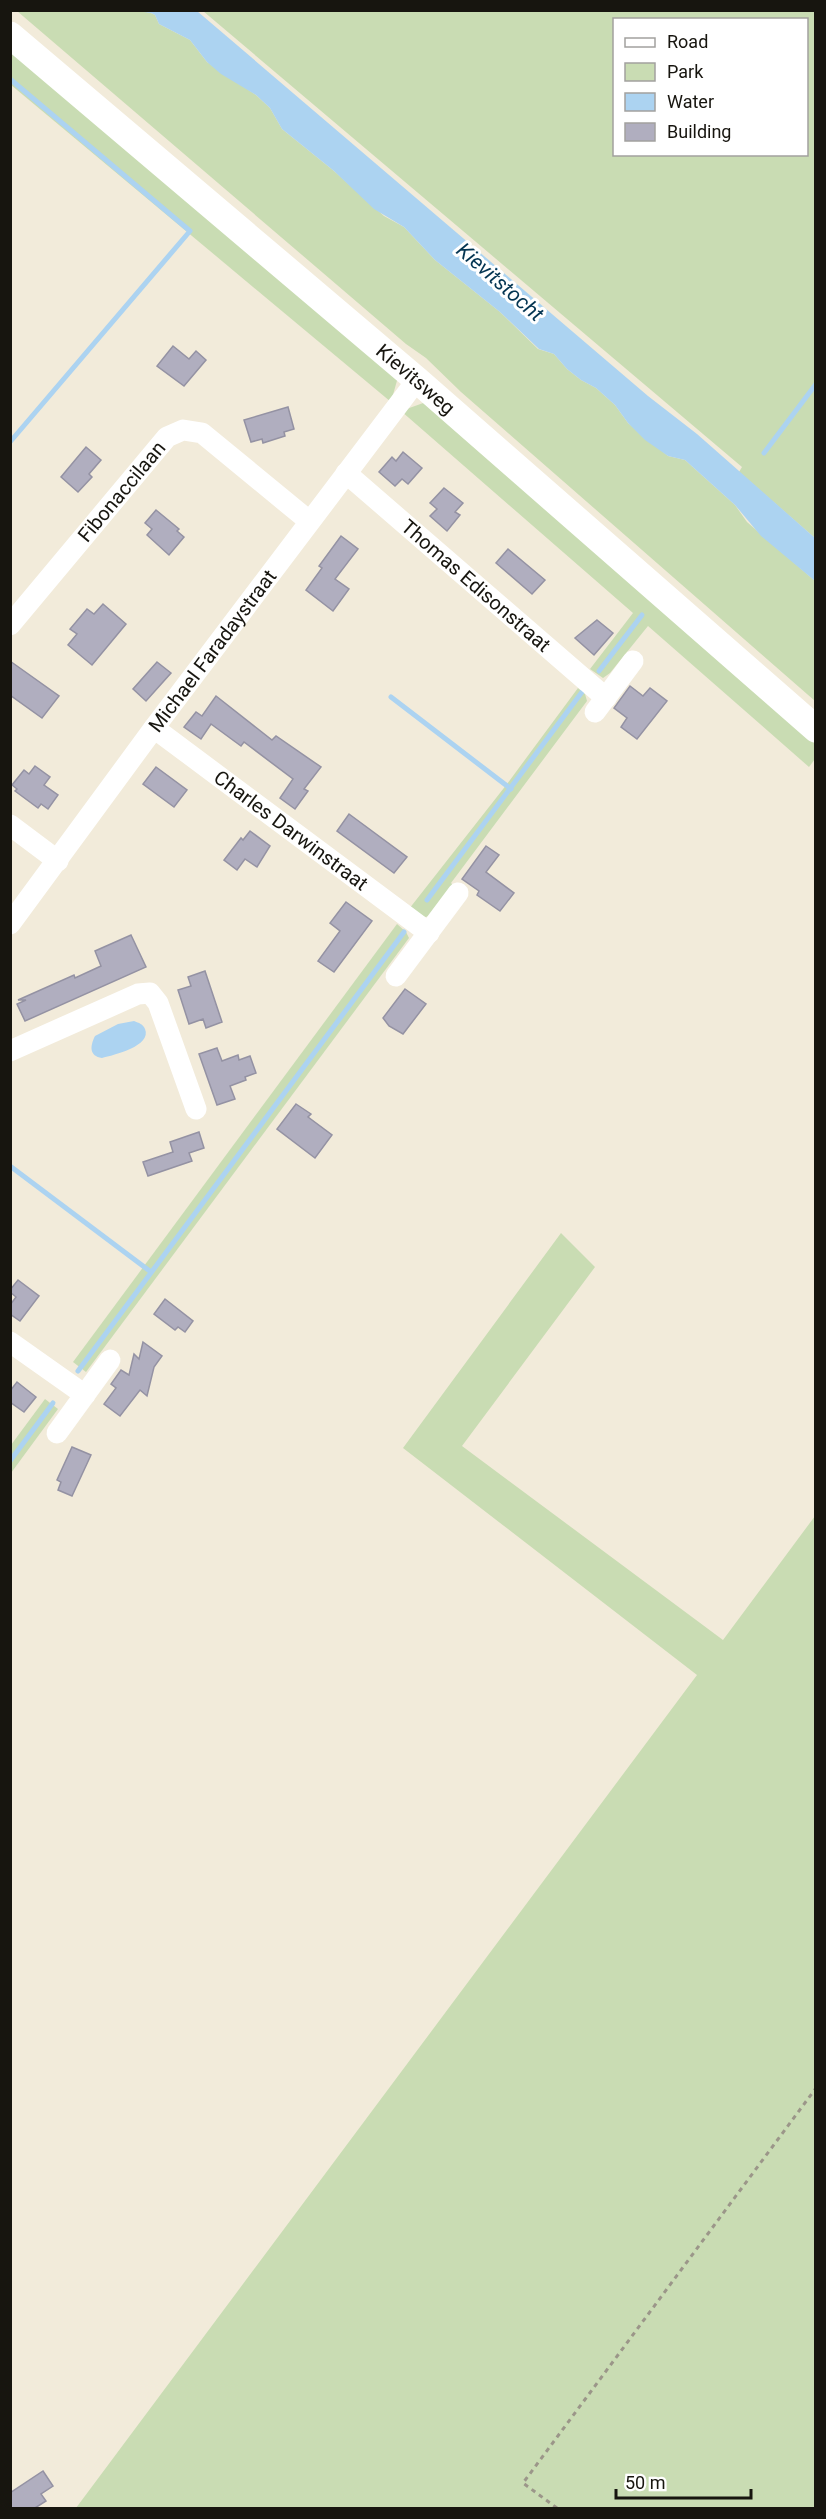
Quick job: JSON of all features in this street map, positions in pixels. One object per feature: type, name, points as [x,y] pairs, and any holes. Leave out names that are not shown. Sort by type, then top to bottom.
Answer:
[{"type":"street","name":"Kievitsweg","points":[[10,35],[417,380],[816,729]]},
{"type":"street","name":"Michael Faradaystraat","points":[[10,924],[309,521],[417,380]]},
{"type":"street","name":"Fibonaccilaan","points":[[10,625],[167,437],[183,430],[202,433],[309,521]]},
{"type":"street","name":"Thomas Edisonstraat","points":[[346,473],[601,705],[633,662]]},
{"type":"street","name":"Charles Darwinstraat","points":[[154,729],[429,933]]},
{"type":"street","points":[[10,825],[58,861]]},
{"type":"street","points":[[396,976],[458,893]]},
{"type":"street","points":[[10,1051],[138,994],[150,993],[158,1003],[196,1109]]},
{"type":"street","points":[[10,1342],[85,1395]]},
{"type":"street","points":[[57,1433],[110,1360]]},
{"type":"path","points":[[557,2508],[523,2483],[816,2088]]},
{"type":"green space","points":[[137,10],[155,15],[159,24],[190,40],[207,62],[256,95],[270,108],[282,129],[384,216],[404,227],[435,260],[500,312],[538,349],[554,354],[567,369],[596,388],[615,405],[628,423],[668,456],[685,460],[735,505],[747,522],[815,581],[815,701],[461,392],[426,358],[406,344],[17,11]]},
{"type":"green space","points":[[203,11],[815,11],[815,538],[739,472],[742,467]]},
{"type":"green space","points":[[10,46],[398,377],[391,402],[11,85]]},
{"type":"green space","points":[[426,402],[815,738],[815,759],[809,767],[648,626],[610,673],[603,678],[590,669],[633,613],[401,411]]},
{"type":"green space","points":[[578,688],[585,694],[587,701],[451,883],[454,886],[431,916],[425,917],[409,909],[507,784]]},
{"type":"green space","points":[[397,924],[409,938],[86,1372],[73,1362]]},
{"type":"green space","points":[[561,1233],[595,1267],[462,1446],[723,1640],[815,1516],[815,2508],[76,2508],[697,1675],[403,1448]]},
{"type":"green space","points":[[45,1399],[58,1409],[11,1473],[11,1445]]},
{"type":"water","name":"Kievitstocht","points":[[137,11],[197,11],[648,396],[697,434],[815,538],[815,581],[761,536],[735,505],[685,460],[668,456],[645,440],[628,423],[615,405],[596,388],[567,369],[554,354],[539,349],[500,312],[435,260],[404,227],[374,209],[334,171],[282,129],[270,108],[256,95],[221,74],[207,62],[190,40],[159,24],[155,15]]},
{"type":"water","points":[[134,1021],[142,1025],[146,1035],[138,1045],[102,1058],[93,1053],[92,1043],[95,1036],[118,1024]]},
{"type":"building","points":[[173,346],[189,359],[196,351],[206,360],[184,386],[157,366]]},
{"type":"building","points":[[288,407],[294,429],[284,432],[285,436],[263,443],[262,439],[251,442],[244,420]]},
{"type":"building","points":[[86,447],[101,460],[89,474],[92,477],[78,492],[61,477]]},
{"type":"building","points":[[403,452],[422,468],[408,484],[402,479],[395,486],[379,472],[392,457],[396,461]]},
{"type":"building","points":[[444,488],[463,503],[455,512],[460,515],[447,531],[430,516],[437,509],[430,503]]},
{"type":"building","points":[[156,510],[179,529],[177,531],[184,537],[169,555],[147,535],[152,529],[145,523]]},
{"type":"building","points":[[341,536],[358,549],[335,579],[349,589],[333,611],[306,590],[322,568],[319,566]]},
{"type":"building","points":[[508,549],[545,580],[532,594],[496,563]]},
{"type":"building","points":[[103,604],[126,624],[92,665],[68,645],[77,634],[70,629],[87,609],[94,614]]},
{"type":"building","points":[[597,620],[613,633],[594,655],[575,638]]},
{"type":"building","points":[[10,661],[59,696],[42,718],[10,695]]},
{"type":"building","points":[[157,662],[171,673],[146,701],[133,689]]},
{"type":"building","points":[[630,686],[643,696],[650,688],[667,701],[637,739],[621,727],[627,718],[614,708]]},
{"type":"building","points":[[216,696],[272,740],[276,736],[321,767],[304,789],[308,791],[295,809],[280,798],[293,779],[244,742],[241,746],[211,724],[201,739],[184,727],[196,712],[202,716]]},
{"type":"building","points":[[35,766],[50,777],[44,785],[58,795],[48,809],[41,804],[38,808],[15,791],[17,789],[12,785],[24,770],[29,774]]},
{"type":"building","points":[[156,767],[187,790],[174,807],[143,784]]},
{"type":"building","points":[[349,814],[407,857],[394,873],[337,831]]},
{"type":"building","points":[[250,831],[270,846],[257,867],[245,859],[237,870],[224,860],[241,838],[243,840]]},
{"type":"building","points":[[486,846],[499,855],[486,872],[514,893],[500,911],[477,895],[479,891],[462,879]]},
{"type":"building","points":[[346,902],[372,921],[334,972],[318,961],[340,931],[330,923]]},
{"type":"building","points":[[131,935],[146,967],[25,1021],[17,1004],[26,1000],[18,1000],[74,975],[75,978],[101,966],[95,951]]},
{"type":"building","points":[[205,971],[222,1022],[206,1028],[203,1019],[189,1024],[178,990],[191,986],[188,977]]},
{"type":"building","points":[[405,989],[426,1004],[403,1034],[389,1026],[383,1018]]},
{"type":"building","points":[[217,1048],[222,1061],[238,1055],[239,1060],[250,1056],[256,1073],[230,1086],[235,1099],[217,1105],[199,1054]]},
{"type":"building","points":[[296,1104],[311,1114],[308,1117],[332,1135],[315,1158],[277,1129]]},
{"type":"building","points":[[199,1132],[204,1148],[189,1153],[192,1161],[148,1176],[143,1162],[173,1152],[170,1142]]},
{"type":"building","points":[[18,1280],[39,1296],[20,1321],[10,1314],[10,1305],[16,1297],[10,1290]]},
{"type":"building","points":[[165,1299],[193,1321],[185,1332],[178,1327],[175,1330],[154,1314]]},
{"type":"building","points":[[143,1342],[162,1356],[154,1367],[147,1396],[140,1390],[120,1416],[104,1404],[116,1388],[111,1384],[121,1370],[129,1375],[134,1354],[139,1359]]},
{"type":"building","points":[[17,1382],[36,1397],[24,1412],[10,1402],[10,1391]]},
{"type":"building","points":[[72,1447],[91,1455],[72,1496],[58,1490],[61,1482],[57,1480]]},
{"type":"building","points":[[43,2471],[53,2486],[41,2494],[46,2501],[35,2508],[10,2508],[10,2493]]},
{"type":"waterway","points":[[10,79],[190,231],[10,442]]},
{"type":"waterway","points":[[764,453],[816,384]]},
{"type":"waterway","points":[[599,671],[642,615]]},
{"type":"waterway","points":[[427,900],[582,692]]},
{"type":"waterway","points":[[391,697],[511,789]]},
{"type":"waterway","points":[[78,1371],[404,932]]},
{"type":"waterway","points":[[10,1166],[151,1272]]},
{"type":"waterway","points":[[10,1461],[53,1403]]}]
